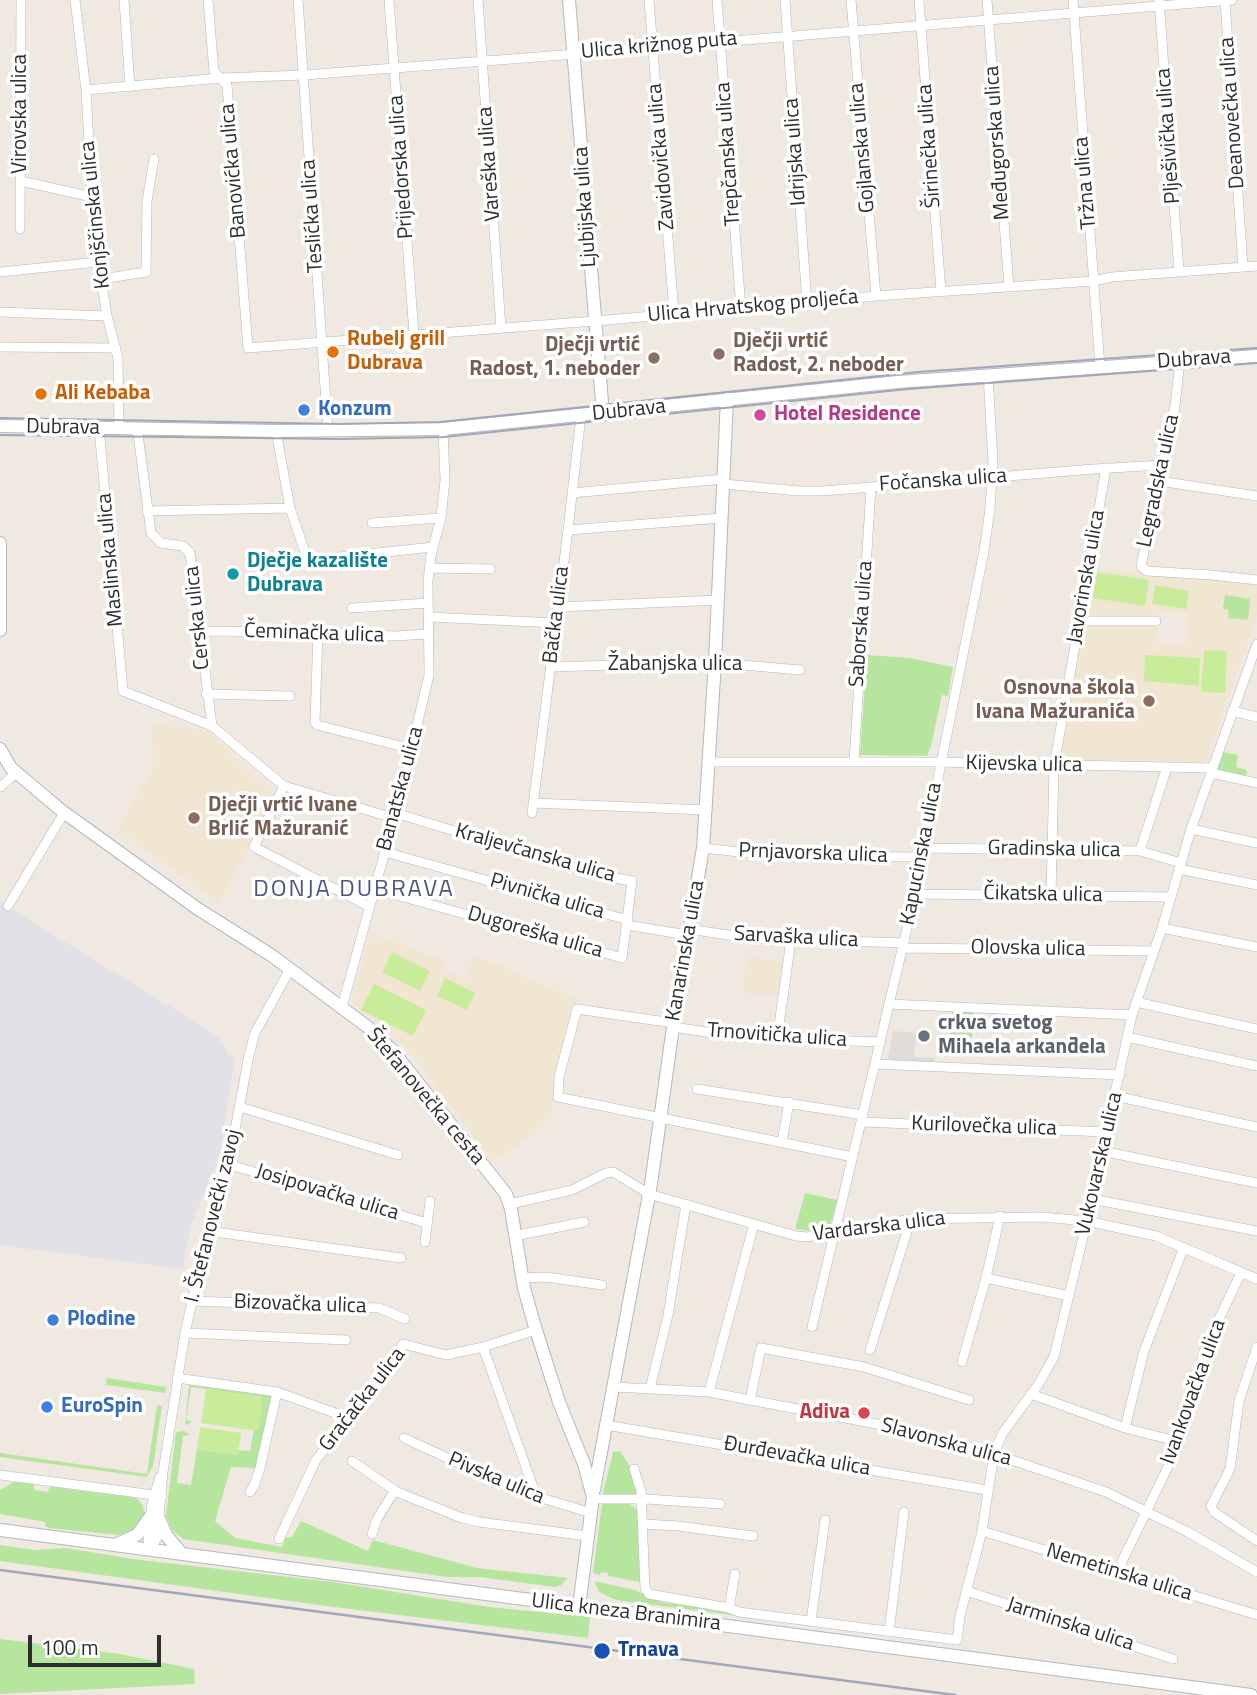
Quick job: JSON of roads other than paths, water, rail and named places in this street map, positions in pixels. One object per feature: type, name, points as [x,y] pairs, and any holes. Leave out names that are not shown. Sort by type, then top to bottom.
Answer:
[{"type":"street","name":"Virovska ulica","points":[[20,229],[21,0]]},
{"type":"street","name":"Konjščinska ulica","points":[[75,0],[86,90],[98,262],[119,369],[119,429]]},
{"type":"street","points":[[124,0],[130,87]]},
{"type":"street","name":"Banovićka ulica","points":[[208,0],[214,72],[227,85],[248,348]]},
{"type":"street","name":"Teslićka ulica","points":[[298,0],[328,431]]},
{"type":"street","name":"Prijedorska ulica","points":[[389,0],[414,334]]},
{"type":"street","name":"Vareška ulica","points":[[478,0],[502,328]]},
{"type":"street","name":"Ljubijska ulica","points":[[569,0],[603,414]]},
{"type":"street","name":"Zavidovička ulica","points":[[649,0],[674,313]]},
{"type":"street","name":"Trepčanska ulica","points":[[717,0],[741,309]]},
{"type":"street","name":"Idrijska ulica","points":[[785,0],[807,303]]},
{"type":"street","name":"Gojlanska ulica","points":[[851,0],[876,296]]},
{"type":"street","name":"Širinečka ulica","points":[[919,0],[941,292]]},
{"type":"street","name":"Međugorska ulica","points":[[987,0],[1009,287]]},
{"type":"street","name":"Tržna ulica","points":[[1073,0],[1100,367]]},
{"type":"street","name":"Deanovečka ulica","points":[[1225,0],[1243,267]]},
{"type":"street","name":"Ulica križnog puta","points":[[86,90],[921,26],[1159,3],[1232,0]]},
{"type":"street","name":"Plješivička ulica","points":[[1159,3],[1179,272]]},
{"type":"street","points":[[102,279],[146,272],[147,201],[154,159]]},
{"type":"street","points":[[21,181],[92,197]]},
{"type":"street","points":[[0,272],[98,262]]},
{"type":"street","name":"Ulica Hrvatskog proljeća","points":[[248,348],[1257,266]]},
{"type":"street","points":[[0,312],[107,316]]},
{"type":"street","points":[[0,347],[116,348]]},
{"type":"street","name":"Dubrava","points":[[0,426],[276,431],[443,429],[988,375],[1257,356]]},
{"type":"street","name":"Legradska ulica","points":[[1180,361],[1180,379],[1142,569],[1257,580]]},
{"type":"street","name":"Kapucinska ulica","points":[[812,1327],[915,894],[984,551],[992,478],[993,436],[988,375]]},
{"type":"street","name":"Kanarinska ulica","points":[[593,1498],[649,1194],[673,1025],[703,848],[727,400]]},
{"type":"street","name":"Bačka ulica","points":[[532,813],[581,416]]},
{"type":"street","name":"Maslinska ulica","points":[[100,428],[123,691],[212,726]]},
{"type":"street","points":[[135,429],[138,434],[147,511],[290,508]]},
{"type":"street","name":"Banatska ulica","points":[[342,1007],[395,816],[429,676],[428,603],[432,547],[441,518],[445,480],[443,429]]},
{"type":"street","points":[[276,431],[290,508],[307,558],[312,560],[432,547]]},
{"type":"street","name":"Fočanska ulica","points":[[572,493],[724,482],[799,491],[1162,465]]},
{"type":"street","name":"Javorinska ulica","points":[[1051,895],[1054,766],[1106,468]]},
{"type":"street","points":[[1159,481],[1257,496]]},
{"type":"street","name":"Saborska ulica","points":[[854,762],[871,486]]},
{"type":"street","name":"Cerska ulica","points":[[147,511],[153,537],[166,545],[186,547],[190,553],[212,726]]},
{"type":"street","points":[[372,523],[441,518]]},
{"type":"street","points":[[568,530],[722,518]]},
{"type":"street","points":[[0,543],[0,630]]},
{"type":"street","points":[[430,568],[490,569]]},
{"type":"street","points":[[558,607],[718,600]]},
{"type":"street","points":[[352,608],[428,603]]},
{"type":"street","points":[[429,617],[556,623]]},
{"type":"street","points":[[1078,621],[1156,621]]},
{"type":"street","name":"Čeminačka ulica","points":[[199,631],[394,636],[429,634]]},
{"type":"street","points":[[318,632],[317,725],[412,749]]},
{"type":"street","name":"Vukovarska ulica","points":[[957,1640],[982,1531],[994,1454],[1002,1434],[1051,1364],[1087,1222],[1132,1015],[1162,928],[1191,829],[1232,711],[1253,664],[1257,644]]},
{"type":"street","name":"Žabanjska ulica","points":[[551,667],[715,662],[800,670]]},
{"type":"street","points":[[206,694],[290,696]]},
{"type":"street","points":[[1232,711],[1257,717]]},
{"type":"street","points":[[212,726],[284,786],[254,847],[370,907]]},
{"type":"street","name":"Štefanovečka cesta","points":[[0,749],[16,773],[64,813],[198,909],[290,969],[369,1028],[391,1050],[506,1194],[522,1278],[536,1330],[593,1498],[579,1607]]},
{"type":"street","name":"Kijevska ulica","points":[[709,762],[1167,767],[1212,770],[1257,783]]},
{"type":"street","points":[[1140,851],[1167,767]]},
{"type":"street","points":[[0,787],[16,773]]},
{"type":"street","name":"Kraljevčanska ulica","points":[[284,786],[603,876],[632,881],[627,923]]},
{"type":"street","points":[[533,803],[707,810]]},
{"type":"street","points":[[8,906],[64,813]]},
{"type":"street","points":[[1191,829],[1257,843]]},
{"type":"street","name":"Prnjavorska ulica","points":[[703,848],[775,856],[923,852]]},
{"type":"street","name":"Gradinska ulica","points":[[923,852],[1140,851],[1180,866],[1257,885]]},
{"type":"street","name":"Pivnička ulica","points":[[385,852],[627,923],[688,932]]},
{"type":"street","name":"Dugoreška ulica","points":[[375,889],[622,958],[627,923]]},
{"type":"street","name":"Čikatska ulica","points":[[915,894],[1171,897]]},
{"type":"street","points":[[1162,928],[1257,947]]},
{"type":"street","name":"Sarvaška ulica","points":[[688,932],[748,938],[903,945]]},
{"type":"street","points":[[777,1039],[791,940]]},
{"type":"street","name":"Olovska ulica","points":[[903,945],[1154,951]]},
{"type":"street","name":"I. Štefanovečki zavoj","points":[[150,1550],[156,1541],[153,1516],[186,1333],[208,1231],[228,1164],[255,1033],[290,969]]},
{"type":"street","points":[[1136,1002],[1257,1029]]},
{"type":"street","points":[[889,1004],[1132,1015]]},
{"type":"street","name":"Trnovitička ulica","points":[[660,1117],[558,1097],[559,1077],[577,1010],[740,1037],[881,1042]]},
{"type":"street","points":[[1127,1037],[1257,1066]]},
{"type":"street","points":[[876,1064],[1119,1075]]},
{"type":"street","name":"Kurilovečka ulica","points":[[697,1089],[789,1102],[862,1119],[1106,1132]]},
{"type":"street","points":[[1115,1096],[1257,1127]]},
{"type":"street","points":[[782,1142],[789,1102]]},
{"type":"street","points":[[240,1107],[398,1155]]},
{"type":"street","points":[[660,1117],[853,1157]]},
{"type":"street","points":[[1102,1151],[1257,1183]]},
{"type":"street","name":"Josipovačka ulica","points":[[228,1164],[427,1223]]},
{"type":"street","name":"Vardarska ulica","points":[[510,1204],[572,1190],[609,1172],[616,1173],[649,1194],[807,1237],[911,1219],[1041,1217],[1087,1222],[1156,1236],[1257,1279]]},
{"type":"street","points":[[1092,1199],[1257,1231]]},
{"type":"street","name":"Josipovačka ulica","points":[[425,1242],[430,1201]]},
{"type":"street","points":[[650,1389],[668,1315],[686,1204]]},
{"type":"street","points":[[962,1362],[1000,1216]]},
{"type":"street","points":[[870,1350],[911,1219]]},
{"type":"street","points":[[514,1236],[584,1222]]},
{"type":"street","points":[[709,1392],[754,1224]]},
{"type":"street","points":[[208,1231],[401,1258]]},
{"type":"street","points":[[1125,1428],[1144,1351],[1184,1247]]},
{"type":"street","name":"Ivankovačka ulica","points":[[1116,1574],[1180,1442],[1205,1348],[1241,1273]]},
{"type":"street","points":[[522,1278],[546,1277],[603,1285]]},
{"type":"street","points":[[986,1278],[1069,1296]]},
{"type":"street","name":"Bizovačka ulica","points":[[193,1301],[371,1307],[405,1319]]},
{"type":"street","name":"Gračačka ulica","points":[[279,1539],[316,1460],[403,1344],[446,1355],[483,1347],[536,1330]]},
{"type":"street","points":[[186,1333],[346,1340]]},
{"type":"street","points":[[483,1347],[537,1498]]},
{"type":"street","points":[[1257,1347],[1239,1401],[1230,1469],[1212,1506],[1214,1512],[1257,1541]]},
{"type":"street","points":[[750,1399],[761,1348],[864,1367],[969,1400]]},
{"type":"street","points":[[177,1378],[277,1392],[349,1418]]},
{"type":"street","name":"Slavonska ulica","points":[[614,1387],[709,1392],[750,1399],[903,1429],[994,1454],[1106,1492],[1148,1511],[1257,1572]]},
{"type":"street","points":[[250,1492],[260,1468],[277,1392]]},
{"type":"street","points":[[1031,1394],[1125,1428],[1180,1442]]},
{"type":"street","name":"Đurđevačka ulica","points":[[606,1425],[987,1490]]},
{"type":"street","name":"Pivska ulica","points":[[404,1438],[537,1498],[591,1513]]},
{"type":"street","points":[[574,1438],[589,1445],[604,1439]]},
{"type":"street","points":[[352,1461],[395,1490],[462,1518],[588,1536]]},
{"type":"street","points":[[634,1469],[639,1482],[644,1524],[753,1536]]},
{"type":"street","points":[[0,1475],[158,1496]]},
{"type":"street","points":[[131,1492],[148,1488],[161,1475]]},
{"type":"street","points":[[372,1534],[377,1519],[395,1490]]},
{"type":"street","points":[[131,1492],[146,1502],[166,1535],[182,1554]]},
{"type":"street","points":[[593,1498],[720,1504]]},
{"type":"street","points":[[889,1632],[904,1512]]},
{"type":"street","points":[[115,1545],[137,1535],[153,1516]]},
{"type":"street","points":[[811,1621],[825,1520]]},
{"type":"street","name":"Ulica kneza Branimira","points":[[644,1524],[645,1588],[655,1596],[739,1612],[957,1640]]},
{"type":"street","name":"Ulica kneza Branimira","points":[[0,1530],[1253,1695]]},
{"type":"street","name":"Nemetinska ulica","points":[[982,1531],[1257,1615]]},
{"type":"street","points":[[729,1608],[735,1574]]},
{"type":"street","name":"Jarminska ulica","points":[[967,1591],[1173,1659]]},
{"type":"street","points":[[1253,1695],[1257,1683]]},
{"type":"tram line","points":[[0,418],[340,424],[440,422],[918,372],[1257,348]]},
{"type":"tram line","points":[[0,435],[340,439],[444,437],[908,389],[1257,363]]},
{"type":"railway","points":[[0,1570],[955,1695]]},
{"type":"place","name":"Rubelj grill Dubrava","points":[[333,352]]},
{"type":"place","name":"Dječji vrtić Radost, 2. neboder","points":[[719,354]]},
{"type":"place","name":"Dječji vrtić Radost, 1. neboder","points":[[654,358]]},
{"type":"place","name":"Ali Kebaba","points":[[41,394]]},
{"type":"place","name":"Konzum","points":[[304,410]]},
{"type":"place","name":"Hotel Residence","points":[[760,415]]},
{"type":"place","name":"Dječje kazalište Dubrava","points":[[233,574]]},
{"type":"place","name":"Osnovna škola Ivana Mažuranića","points":[[1149,701]]},
{"type":"place","name":"Dječji vrtić Ivane Brlić Mažuranić","points":[[194,818]]},
{"type":"place","name":"crkva svetog Mihaela arkanđela","points":[[924,1036]]},
{"type":"place","name":"Plodine","points":[[53,1320]]},
{"type":"place","name":"EuroSpin","points":[[47,1407]]},
{"type":"place","name":"Adiva","points":[[864,1413]]},
{"type":"place","name":"Trnava","points":[[602,1651]]},
{"type":"district","name":"DONJA DUBRAVA","points":[[354,890]]}]
